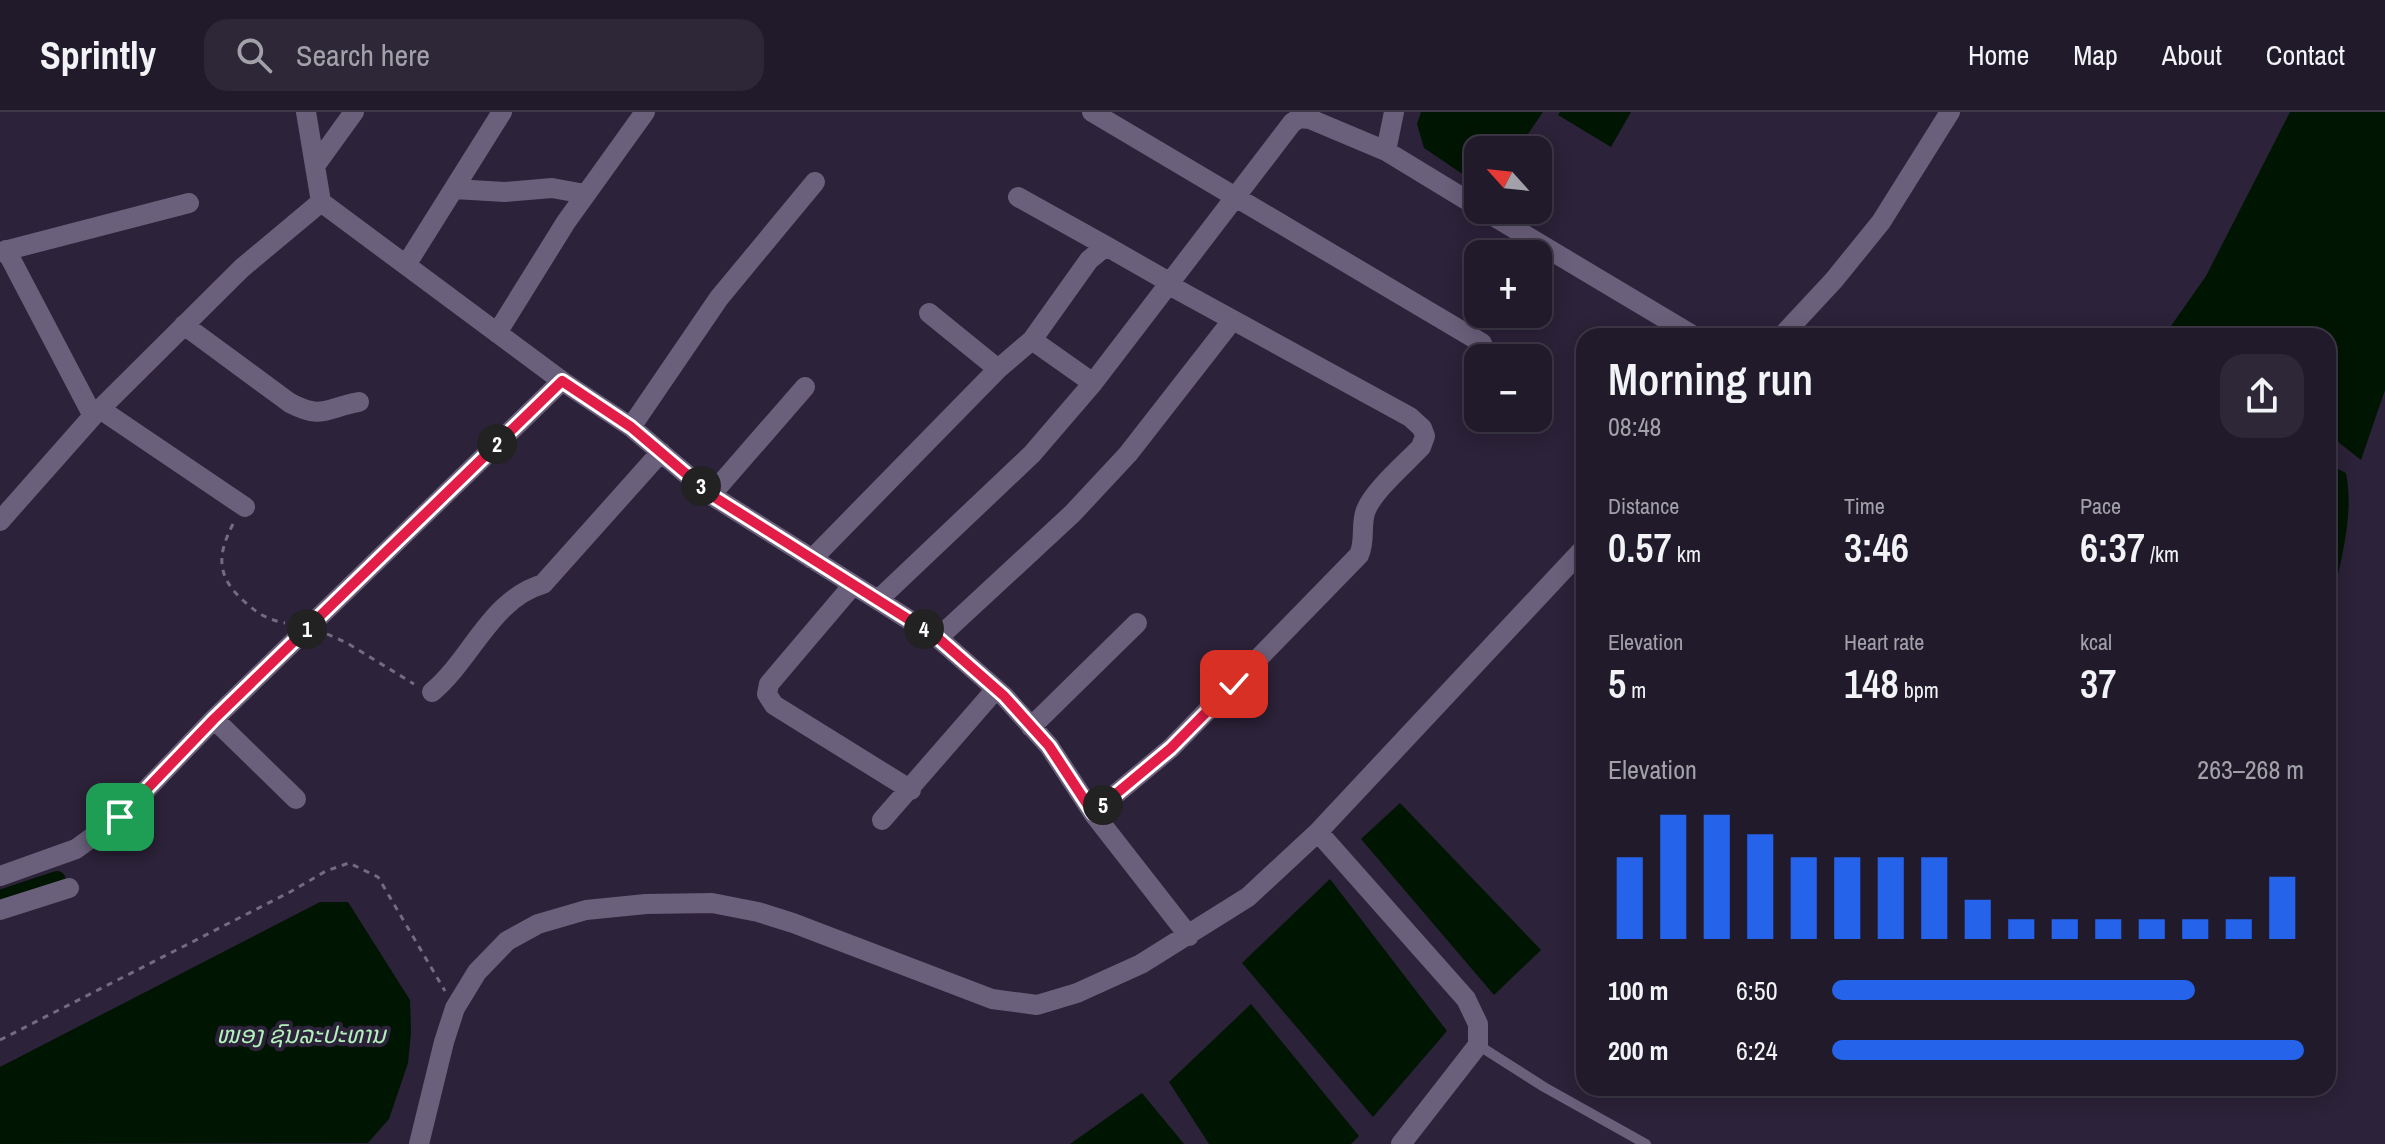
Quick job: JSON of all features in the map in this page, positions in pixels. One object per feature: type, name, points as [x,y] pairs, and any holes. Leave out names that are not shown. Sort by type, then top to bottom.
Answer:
[{"type":"street","points":[[306,112],[321,202],[562,381],[631,427],[711,495],[938,638],[996,689],[1049,746],[1093,813],[1189,936]]},
{"type":"street","points":[[315,166],[354,112]]},
{"type":"street","points":[[406,265],[502,112]]},
{"type":"street","points":[[497,333],[585,194],[645,112]]},
{"type":"street","points":[[1092,112],[1482,343]]},
{"type":"street","points":[[1386,151],[1394,112]]},
{"type":"street","points":[[1789,328],[1881,222],[1950,112]]},
{"type":"street","points":[[878,600],[1032,454],[1093,383],[1292,123],[1299,118],[1310,119],[1386,151],[1464,198]]},
{"type":"street","points":[[631,427],[719,298],[815,182]]},
{"type":"street","points":[[454,189],[534,191],[552,188],[585,194]]},
{"type":"street","points":[[1018,197],[1231,322],[1410,417],[1422,428],[1425,436],[1421,447],[1370,502],[1365,513],[1364,544],[1359,555],[1171,748],[1093,813]]},
{"type":"street","points":[[0,521],[96,412],[242,268],[321,202]]},
{"type":"street","points":[[189,203],[3,251],[96,412],[245,507]]},
{"type":"street","points":[[1506,224],[1681,328]]},
{"type":"street","points":[[812,559],[998,369],[1032,340],[1089,260],[1106,246]]},
{"type":"street","points":[[929,313],[998,369]]},
{"type":"street","points":[[938,638],[1072,514],[1128,454],[1231,322]]},
{"type":"street","points":[[184,325],[290,403],[308,412],[320,413],[359,402]]},
{"type":"street","points":[[1032,340],[1093,383]]},
{"type":"street","points":[[0,876],[76,849],[98,836],[120,817],[214,719],[562,381]]},
{"type":"street","points":[[711,495],[805,387]]},
{"type":"street","points":[[432,692],[495,617],[529,588],[543,584],[661,452]]},
{"type":"street","points":[[419,1144],[455,1008],[477,972],[507,941],[538,924],[586,910],[646,904],[712,903],[758,912],[992,999],[1037,1005],[1077,993],[1141,964],[1248,897],[1318,832],[1576,557]]},
{"type":"street","points":[[853,585],[769,684],[767,694],[774,705],[911,790]]},
{"type":"street","points":[[1031,727],[1137,623]]},
{"type":"street","points":[[882,820],[996,689]]},
{"type":"street","points":[[214,719],[296,799]]},
{"type":"street","points":[[1318,832],[1466,999],[1478,1024],[1478,1045],[1401,1144]]},
{"type":"street","points":[[0,910],[69,888]]},
{"type":"lane","points":[[1478,1045],[1544,1087],[1646,1144]]},
{"type":"path","points":[[0,1040],[326,871],[349,863],[378,877],[455,1008]]},
{"type":"water","points":[[1421,112],[1543,112],[1527,136],[1464,136],[1464,175],[1424,148],[1417,124]]},
{"type":"water","points":[[1560,112],[1631,112],[1611,147],[1558,115]]},
{"type":"water","points":[[2290,112],[2385,112],[2385,390],[2361,460],[2336,440],[2336,328],[2171,328],[2206,276]]},
{"type":"water","points":[[2336,468],[2346,473],[2349,504],[2336,584]]},
{"type":"water","points":[[1400,803],[1541,950],[1494,995],[1361,839]]},
{"type":"water","points":[[1330,879],[1447,1031],[1373,1117],[1242,963]]},
{"type":"water","name":"ໜອງ ຊົນລະປະທານ","points":[[320,902],[348,902],[410,1000],[408,1063],[389,1119],[368,1143],[0,1144],[0,1067]]},
{"type":"water","points":[[1251,1004],[1359,1136],[1351,1144],[1209,1144],[1169,1082]]},
{"type":"water","points":[[1142,1093],[1184,1144],[1070,1144]]},
{"type":"waterway","points":[[0,899],[57,880]]},
{"type":"route","points":[[120,817],[214,719],[562,381],[631,427],[711,495],[938,638],[1004,696],[1049,746],[1093,813],[1171,748],[1234,684]]}]
